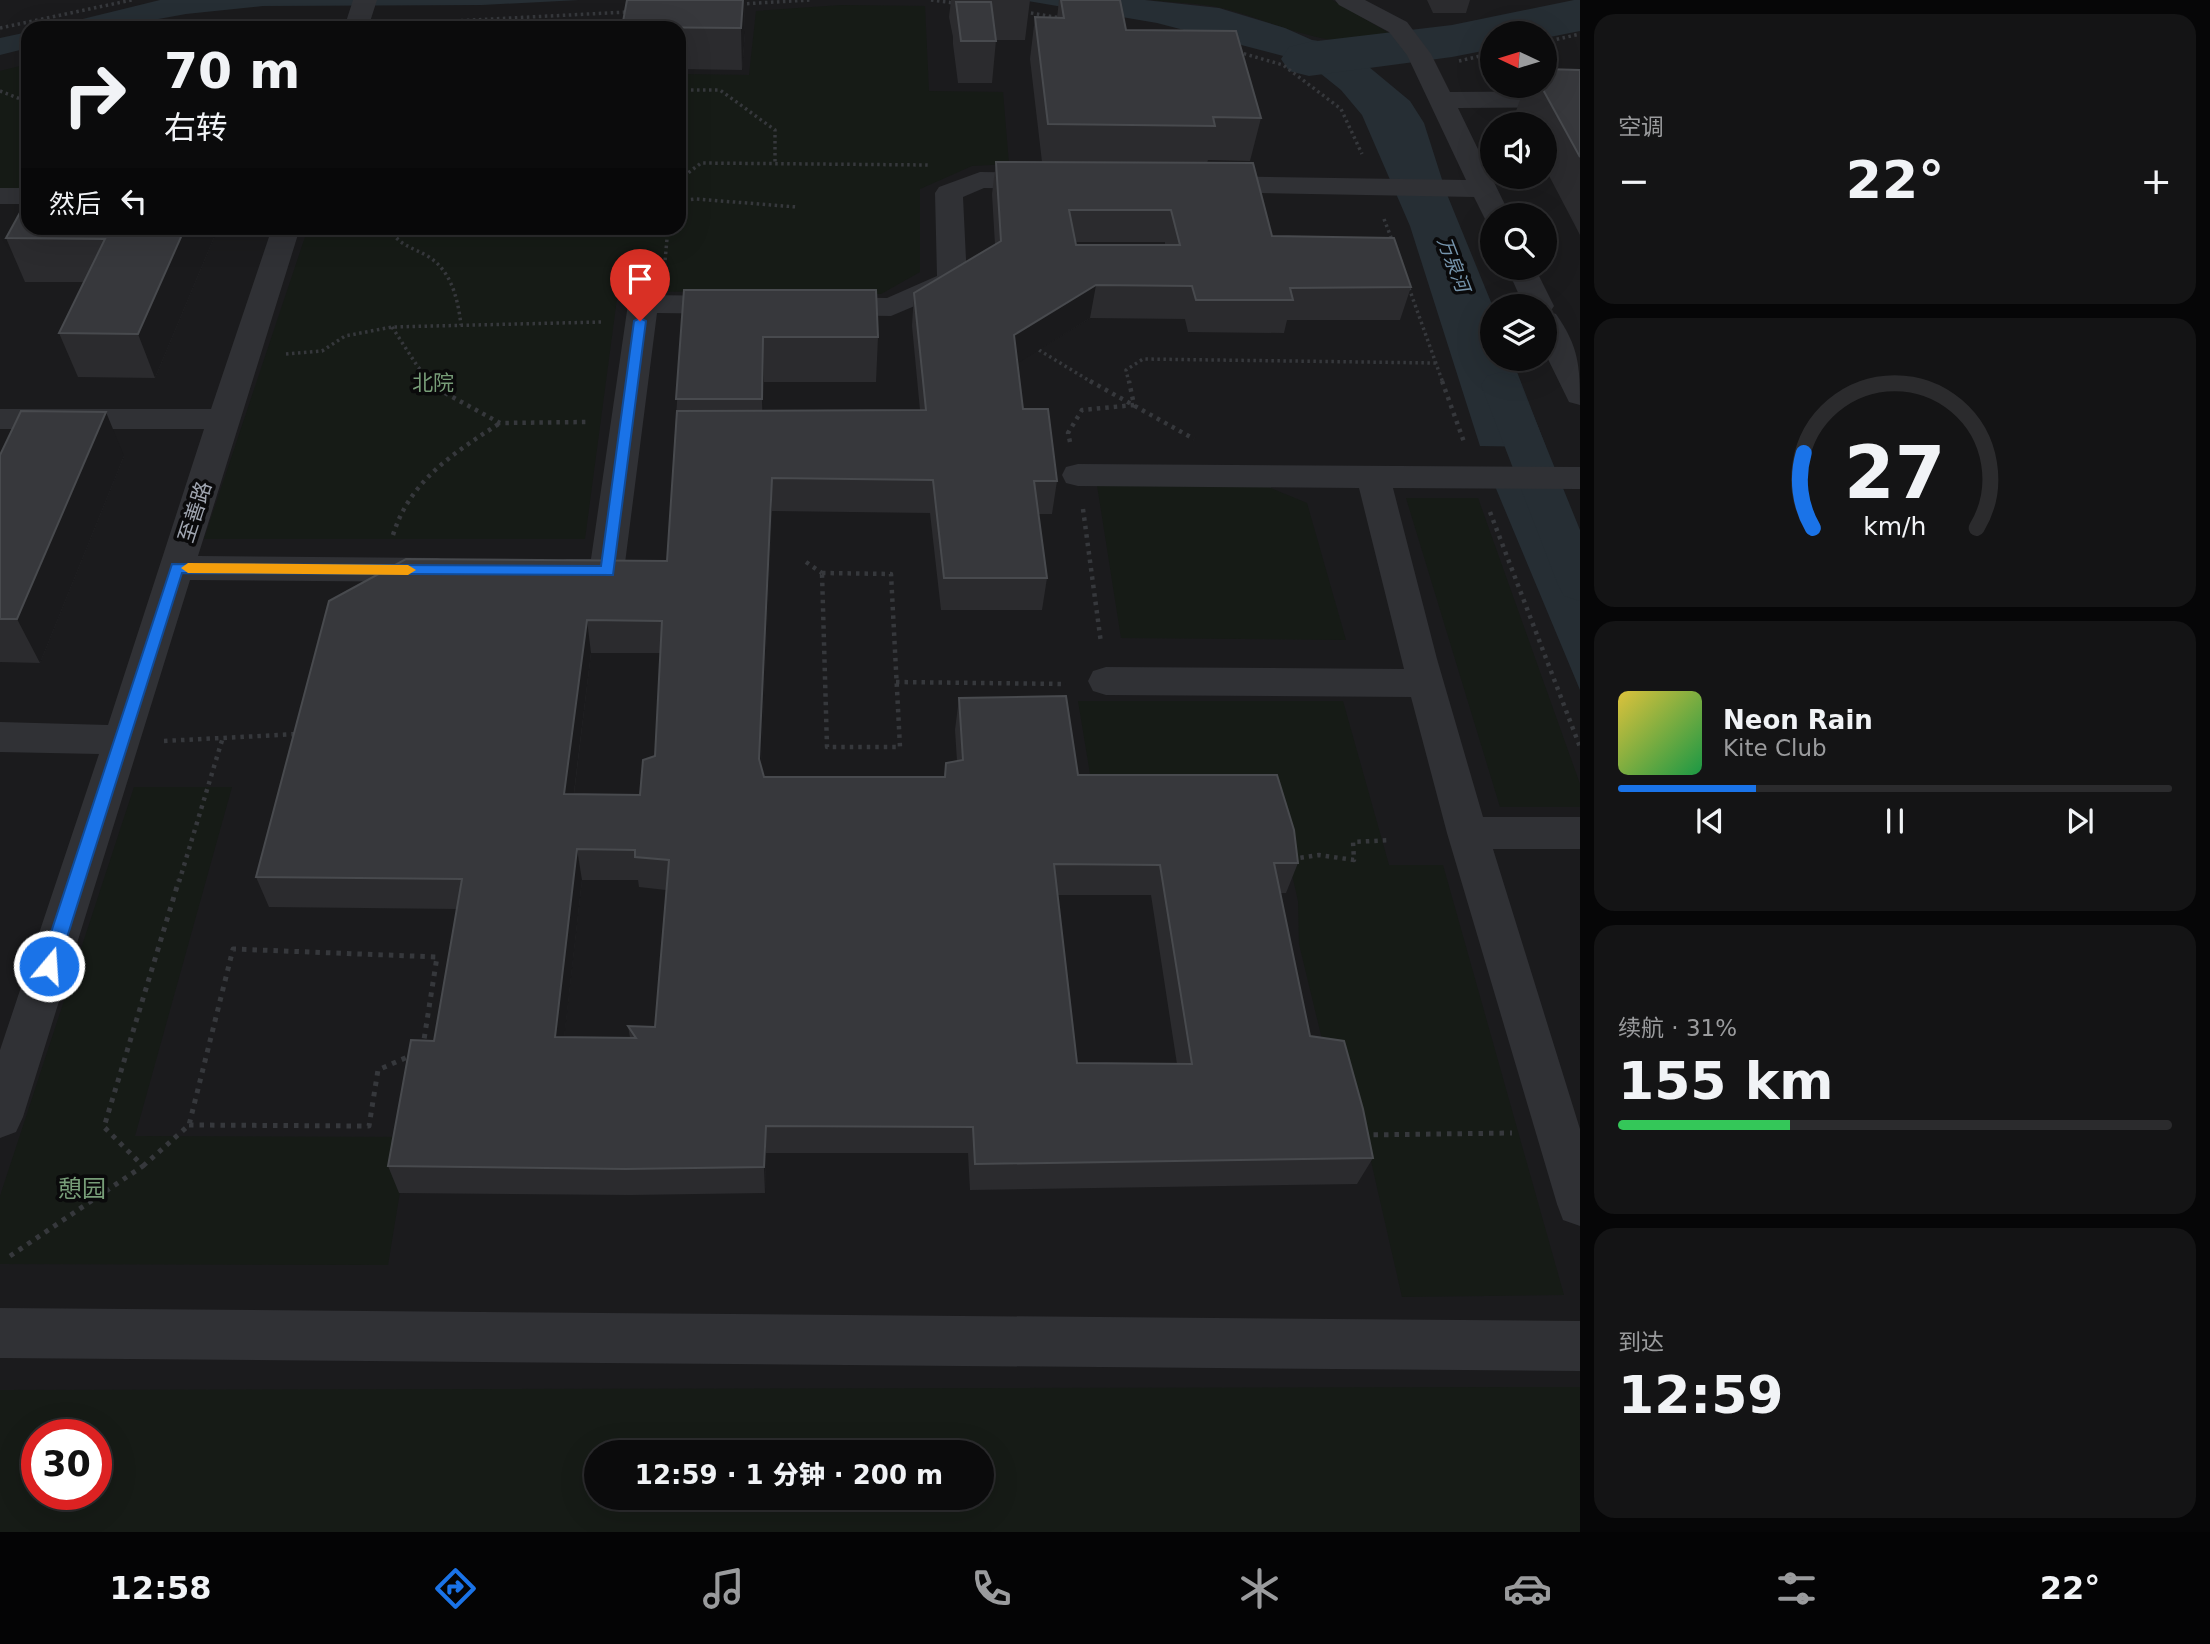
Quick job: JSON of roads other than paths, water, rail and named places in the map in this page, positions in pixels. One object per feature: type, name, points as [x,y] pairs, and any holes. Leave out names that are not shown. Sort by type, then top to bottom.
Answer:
[{"type":"street","points":[[1347,0],[1398,27],[1412,46],[1440,100],[1476,189],[1487,203]]},
{"type":"street","points":[[1440,100],[1580,99]]},
{"type":"street","points":[[538,571],[607,571],[627,422],[650,313],[783,306],[891,307],[952,280],[949,193],[980,180],[1074,182]]},
{"type":"street","points":[[1183,184],[1476,189]]},
{"type":"street","name":"至善路","points":[[0,1117],[123,740],[225,419],[243,354],[284,235]]},
{"type":"street","points":[[1557,346],[1580,395]]},
{"type":"street","points":[[0,419],[225,419]]},
{"type":"street","points":[[1078,475],[1580,478]]},
{"type":"street","points":[[1373,475],[1424,683],[1580,1204]]},
{"type":"street","points":[[177,568],[469,570]]},
{"type":"street","points":[[1106,681],[1424,683]]},
{"type":"street","points":[[0,737],[123,740]]},
{"type":"street","points":[[1467,833],[1580,833]]},
{"type":"street","points":[[0,1333],[1580,1346]]},
{"type":"water","points":[[160,0],[579,0],[482,5],[263,6],[148,21],[74,21]]},
{"type":"water","points":[[1022,0],[1145,0],[1219,8],[1285,28],[1312,40],[1340,44],[1397,41],[1408,54],[1376,61],[1369,67],[1410,101],[1424,123],[1446,192],[1488,294],[1480,294],[1480,371],[1517,371],[1546,447],[1480,446],[1410,226],[1362,115],[1341,90],[1310,65],[1291,58],[1157,23]]},
{"type":"water","points":[[1580,11],[1580,20],[1558,25],[1558,21],[1529,21]]},
{"type":"water","points":[[1480,31],[1480,41],[1452,46],[1447,37]]},
{"type":"water","points":[[21,34],[21,50],[0,55],[0,38]]},
{"type":"water","points":[[1492,479],[1560,483],[1580,535],[1580,690]]},
{"type":"waterway","name":"万泉河","points":[[1309,59],[1452,41],[1580,15]]},
{"type":"waterway","name":"万泉河","points":[[1501,385],[1580,585]]},
{"type":"park label","name":"北院","points":[[433,383]]},
{"type":"park label","name":"憩园","points":[[82,1189]]}]
